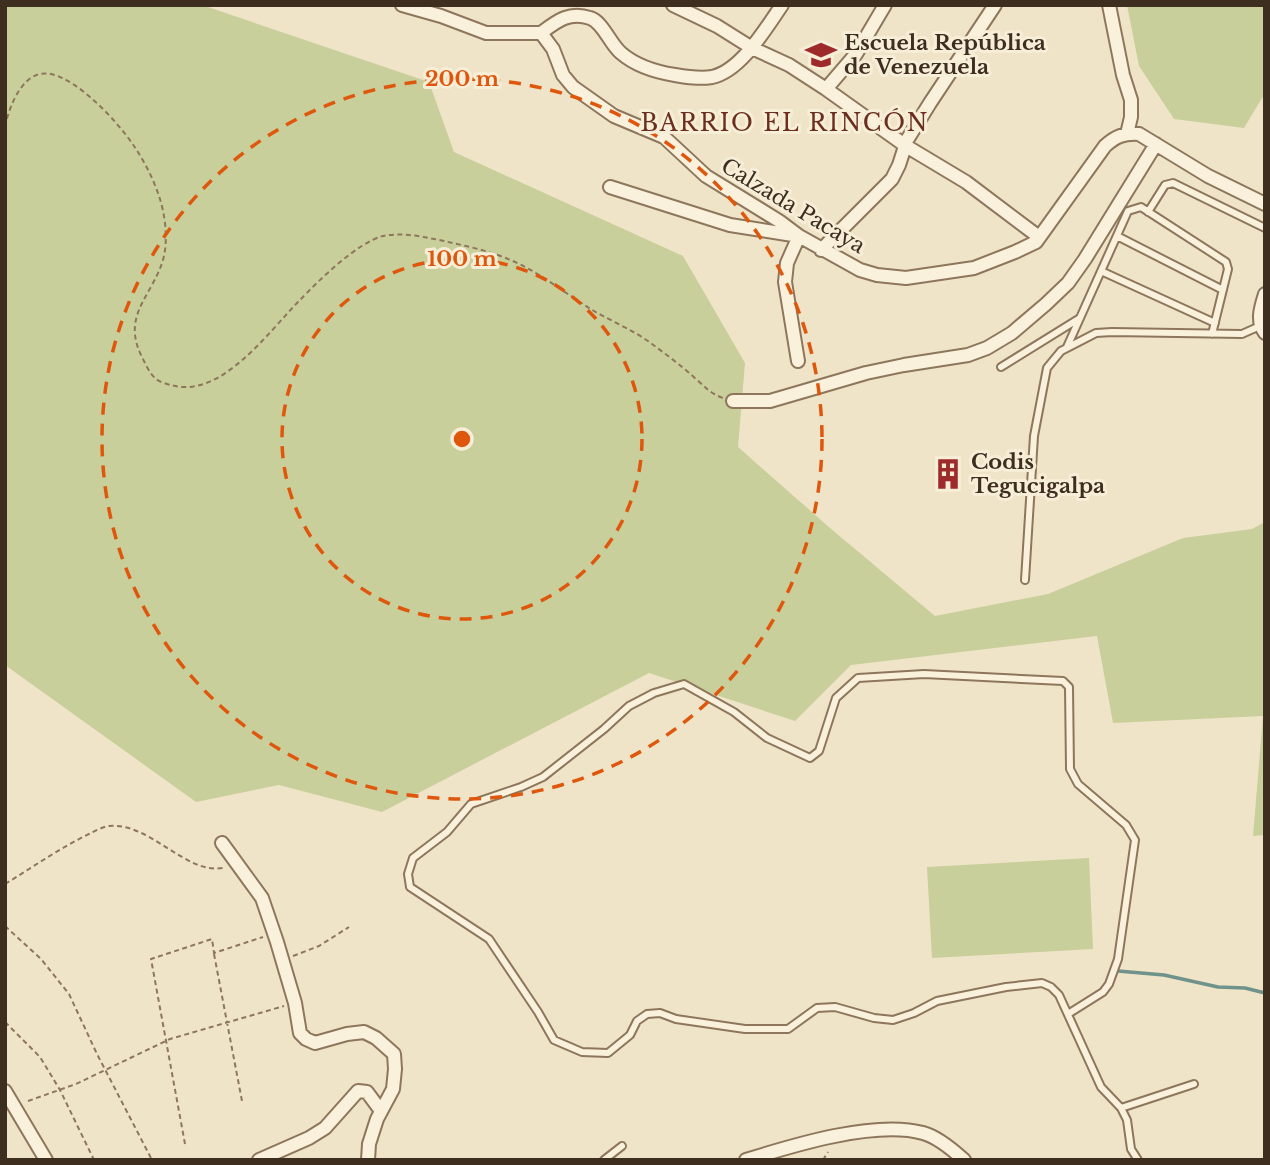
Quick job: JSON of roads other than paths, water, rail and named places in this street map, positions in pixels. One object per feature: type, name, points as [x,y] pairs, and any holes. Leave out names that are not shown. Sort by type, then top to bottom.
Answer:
[{"type":"street","points":[[402,5],[486,33],[541,33],[567,16],[589,18],[596,20],[612,45],[641,66],[697,78],[715,76],[729,68],[752,48],[782,5]]},
{"type":"street","points":[[673,5],[789,65],[906,146],[966,182],[1039,237]]},
{"type":"street","points":[[826,89],[856,54],[885,5]]},
{"type":"street","points":[[821,250],[892,179],[908,140],[995,5]]},
{"type":"street","points":[[1109,5],[1123,75],[1131,100],[1127,134],[1139,134],[1209,176],[1265,204]]},
{"type":"street","name":"Calzada Pacaya","points":[[541,33],[554,49],[563,75],[573,87],[614,116],[664,137],[706,176],[821,250],[860,270],[877,275],[906,278],[974,268],[1036,242],[1105,146],[1115,137],[1127,134]]},
{"type":"street","points":[[733,401],[770,401],[866,373],[968,355],[987,348],[1012,333],[1068,283],[1156,144]]},
{"type":"street","points":[[610,187],[730,225],[799,236],[787,263],[785,282],[798,361]]},
{"type":"street","points":[[1262,330],[1260,312],[1265,294]]},
{"type":"street","points":[[222,843],[262,898],[295,1003],[300,1032],[306,1039],[315,1042],[364,1032],[376,1038],[394,1054],[393,1089],[377,1119],[369,1144],[368,1160]]},
{"type":"street","points":[[5,1091],[46,1160]]},
{"type":"street","points":[[259,1160],[326,1128],[358,1091],[367,1092],[381,1111]]},
{"type":"street","points":[[746,1160],[787,1147],[887,1128],[925,1133],[949,1147],[964,1160]]},
{"type":"lane","points":[[1148,212],[1165,186],[1172,183],[1265,228]]},
{"type":"lane","points":[[1067,348],[1128,211],[1141,207],[1226,262],[1228,269],[1212,334]]},
{"type":"lane","points":[[1117,236],[1223,290]]},
{"type":"lane","points":[[1101,271],[1215,323]]},
{"type":"lane","points":[[1001,367],[1080,317]]},
{"type":"lane","points":[[1025,580],[1034,436],[1047,368],[1061,351],[1096,333],[1242,334],[1262,330]]},
{"type":"lane","points":[[1068,1014],[1104,992],[1109,984],[1118,959],[1136,840],[1126,825],[1073,776],[1070,769],[1069,687],[1063,681],[924,674],[858,678],[836,698],[819,751],[810,758],[767,737],[734,712],[684,684],[654,692],[629,706],[543,777],[471,804],[447,832],[413,858],[408,874],[410,887],[489,939],[554,1040],[582,1052],[608,1053],[630,1035],[637,1021],[647,1014],[660,1013],[676,1019],[745,1029],[788,1029],[817,1008],[835,1007],[894,1020],[937,1001],[1006,987],[1041,984],[1051,987],[1059,995],[1101,1087],[1121,1108],[1127,1119],[1131,1149],[1138,1160]]},
{"type":"lane","points":[[1121,1108],[1194,1084]]},
{"type":"lane","points":[[604,1160],[622,1146]]},
{"type":"waterway","points":[[1118,971],[1164,975],[1218,987],[1245,988],[1265,993]]},
{"type":"place","name":"Escuela República de Venezuela","points":[[821,55]]},
{"type":"place","name":"Codis Tegucigalpa","points":[[948,474]]},
{"type":"district","name":"BARRIO EL RINCÓN","points":[[785,123]]}]
